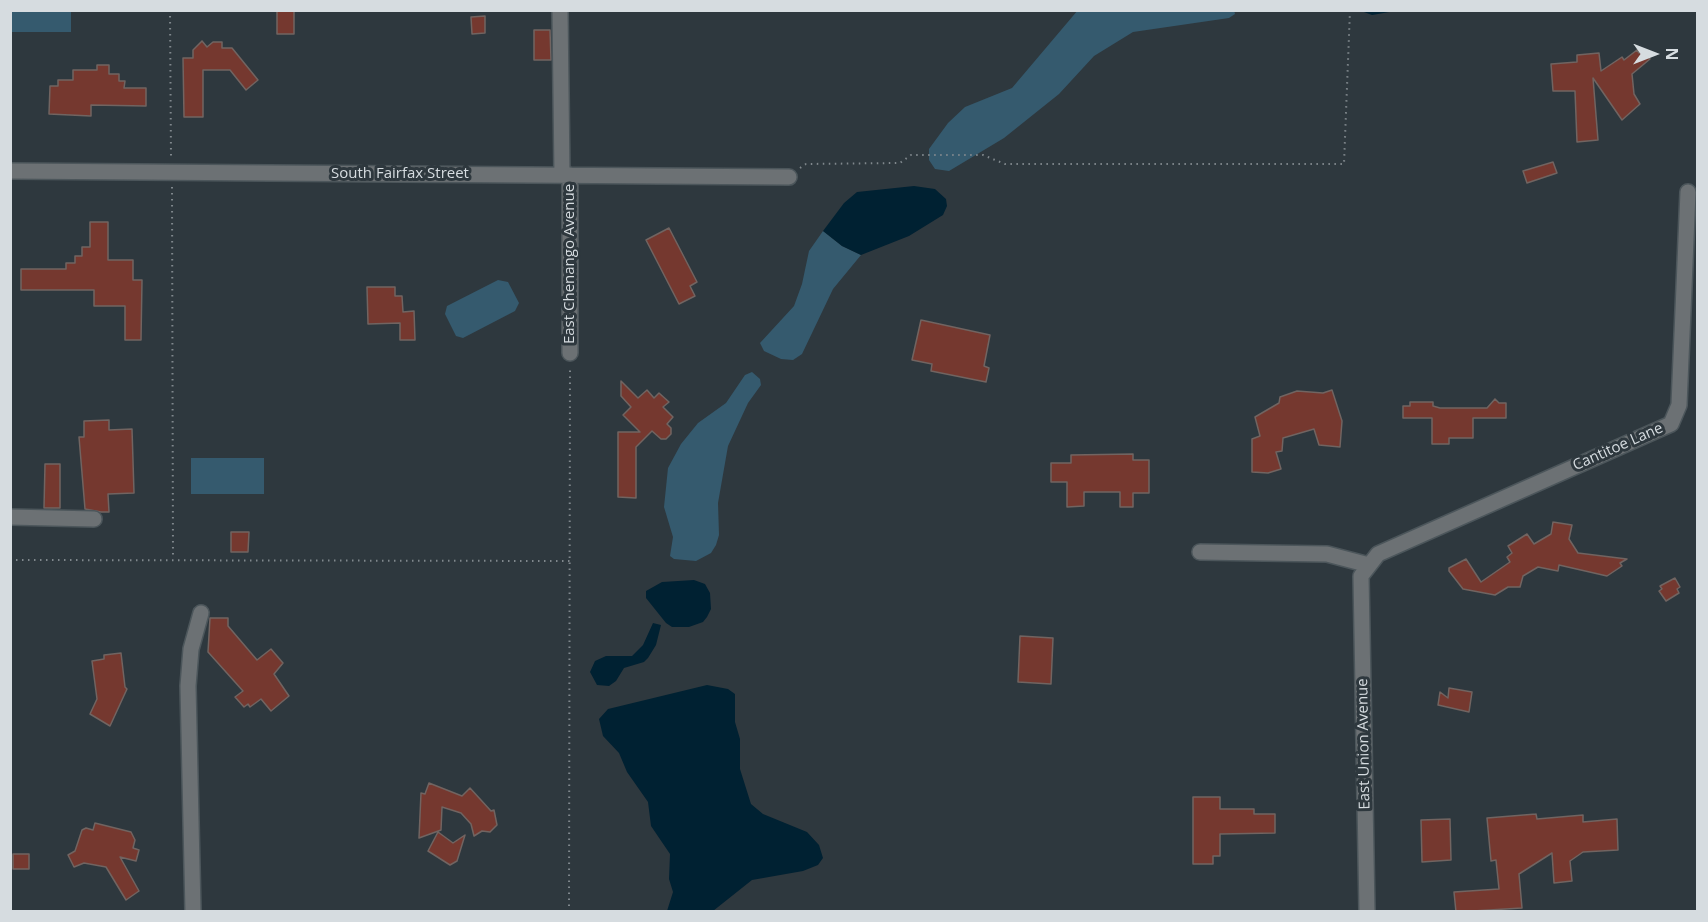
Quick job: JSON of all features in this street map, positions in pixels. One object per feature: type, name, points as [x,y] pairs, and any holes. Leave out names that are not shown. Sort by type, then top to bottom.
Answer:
[{"type":"street","name":"East Chenango Avenue","points":[[560,10],[570,353]]},
{"type":"street","name":"South Fairfax Street","points":[[10,171],[789,177]]},
{"type":"street","name":"Cantitoe Lane","points":[[1365,570],[1378,554],[1671,424],[1679,405],[1688,192]]},
{"type":"street","points":[[10,516],[94,519]]},
{"type":"street","points":[[1200,552],[1327,554],[1365,570]]},
{"type":"street","name":"East Union Avenue","points":[[1365,570],[1367,912]]},
{"type":"street","points":[[193,912],[188,686],[191,649],[201,613]]},
{"type":"path","points":[[170,10],[173,559]]},
{"type":"path","points":[[789,177],[806,164],[900,164],[914,155],[983,155],[1005,164],[1344,165],[1350,10]]},
{"type":"path","points":[[569,912],[570,353]]},
{"type":"path","points":[[10,560],[570,561]]},
{"type":"shaded area","points":[[1078,10],[1234,10],[1235,14],[1229,18],[1133,32],[1094,56],[1059,94],[1004,138],[949,171],[935,169],[929,160],[929,149],[948,123],[965,107],[1012,88]]},
{"type":"shaded area","points":[[10,11],[71,11],[71,32],[11,32]]},
{"type":"shaded area","points":[[914,186],[935,189],[946,199],[947,206],[943,215],[909,236],[861,255],[842,246],[823,231],[844,203],[857,192]]},
{"type":"shaded area","points":[[823,231],[842,246],[861,255],[833,289],[802,354],[793,360],[781,359],[764,351],[760,343],[794,306],[802,284],[809,251]]},
{"type":"shaded area","points":[[498,280],[508,282],[519,303],[515,311],[463,338],[456,336],[445,314],[447,306]]},
{"type":"shaded area","points":[[752,372],[760,379],[761,385],[748,403],[728,446],[718,503],[719,535],[716,545],[711,553],[696,561],[674,559],[670,556],[673,537],[664,507],[668,468],[681,444],[698,423],[726,403],[745,375]]},
{"type":"shaded area","points":[[191,458],[264,458],[264,494],[191,494]]},
{"type":"shaded area","points":[[694,580],[705,584],[710,593],[711,609],[703,622],[689,627],[672,627],[646,598],[646,591],[662,582]]},
{"type":"shaded area","points":[[653,623],[661,625],[656,645],[648,658],[644,662],[624,668],[616,681],[609,686],[597,685],[590,672],[595,661],[606,656],[632,656],[643,645]]},
{"type":"shaded area","points":[[707,685],[728,689],[735,694],[735,722],[740,739],[740,769],[751,804],[763,814],[807,832],[819,845],[823,858],[818,865],[803,871],[752,880],[713,911],[667,911],[673,892],[669,879],[670,854],[651,826],[648,802],[627,772],[619,753],[603,736],[599,719],[608,709]]},
{"type":"building","points":[[277,10],[294,10],[294,34],[277,34]]},
{"type":"building","points":[[485,16],[485,33],[472,34],[471,17]]},
{"type":"building","points":[[534,30],[550,30],[551,60],[534,60]]},
{"type":"building","points":[[202,41],[207,47],[213,42],[222,42],[222,48],[232,48],[258,80],[246,90],[230,70],[203,70],[203,117],[184,117],[183,58],[193,58],[193,50]]},
{"type":"building","points":[[1637,50],[1639,53],[1644,50],[1650,59],[1632,74],[1634,94],[1640,104],[1622,120],[1593,78],[1598,140],[1577,142],[1575,91],[1553,91],[1551,64],[1577,62],[1577,55],[1599,53],[1601,71],[1622,57],[1624,60]]},
{"type":"building","points":[[97,65],[109,65],[109,74],[119,74],[119,81],[125,81],[124,88],[146,88],[146,106],[91,105],[91,116],[49,114],[50,86],[58,86],[58,80],[73,80],[73,70],[97,70]]},
{"type":"building","points":[[1553,162],[1557,173],[1527,183],[1523,171]]},
{"type":"building","points":[[90,222],[108,222],[108,260],[133,260],[133,280],[142,280],[141,340],[125,340],[125,306],[94,306],[94,290],[21,290],[21,269],[66,269],[66,263],[75,263],[75,256],[82,256],[82,247],[90,247]]},
{"type":"building","points":[[669,228],[697,282],[690,286],[695,296],[679,304],[646,240]]},
{"type":"building","points":[[367,287],[395,287],[395,296],[402,296],[403,312],[414,311],[415,340],[400,340],[400,323],[368,324]]},
{"type":"building","points":[[921,320],[990,335],[984,366],[989,368],[986,382],[931,371],[932,364],[912,360]]},
{"type":"building","points":[[621,381],[638,398],[647,390],[654,398],[659,393],[669,402],[663,407],[673,417],[667,424],[671,428],[671,434],[666,439],[661,439],[652,431],[636,447],[636,498],[618,497],[618,432],[640,432],[623,415],[631,407],[621,396]]},
{"type":"building","points":[[1332,390],[1342,421],[1340,447],[1319,445],[1314,429],[1283,438],[1282,451],[1276,452],[1281,469],[1268,473],[1252,472],[1252,439],[1260,436],[1255,417],[1279,403],[1280,397],[1297,391],[1323,393]]},
{"type":"building","points":[[1495,399],[1499,403],[1506,403],[1506,418],[1473,418],[1473,438],[1449,438],[1449,444],[1432,444],[1432,418],[1403,418],[1403,406],[1410,406],[1410,402],[1433,402],[1433,406],[1440,408],[1487,408]]},
{"type":"building","points":[[109,420],[109,430],[132,429],[134,493],[108,494],[109,512],[101,512],[85,509],[79,437],[84,437],[84,421]]},
{"type":"building","points":[[1133,454],[1133,460],[1149,460],[1149,493],[1133,493],[1133,507],[1120,507],[1120,492],[1084,492],[1084,506],[1067,507],[1067,482],[1051,482],[1051,463],[1071,463],[1071,455]]},
{"type":"building","points":[[45,464],[60,464],[60,508],[44,508]]},
{"type":"building","points":[[1553,522],[1572,525],[1569,539],[1578,553],[1627,559],[1620,563],[1622,566],[1607,576],[1559,565],[1558,571],[1538,567],[1523,576],[1520,587],[1508,587],[1495,595],[1463,589],[1449,571],[1449,568],[1466,559],[1481,582],[1510,562],[1507,557],[1512,553],[1508,546],[1527,534],[1534,544],[1551,534]]},
{"type":"building","points":[[231,532],[249,532],[248,552],[231,552]]},
{"type":"building","points":[[1675,578],[1680,587],[1677,589],[1679,593],[1666,601],[1659,591],[1662,589],[1660,586]]},
{"type":"building","points":[[210,618],[228,618],[228,626],[257,660],[271,649],[283,663],[274,674],[289,696],[271,711],[261,699],[250,707],[248,704],[244,707],[235,697],[243,691],[208,652]]},
{"type":"building","points":[[1020,636],[1053,638],[1051,684],[1018,682]]},
{"type":"building","points":[[121,653],[127,689],[110,726],[90,714],[97,699],[92,661],[104,659],[104,655]]},
{"type":"building","points":[[1449,688],[1472,692],[1469,712],[1438,705],[1440,692],[1448,698]]},
{"type":"building","points":[[429,783],[462,796],[470,788],[491,811],[494,810],[497,825],[490,832],[482,831],[474,836],[471,824],[461,813],[442,807],[441,830],[419,838],[421,793],[425,794]]},
{"type":"building","points":[[1193,797],[1220,797],[1220,809],[1254,809],[1254,814],[1275,814],[1275,833],[1220,834],[1220,856],[1213,856],[1213,864],[1193,864]]},
{"type":"building","points":[[1536,814],[1537,819],[1583,815],[1583,822],[1617,819],[1618,850],[1583,852],[1570,861],[1572,881],[1554,883],[1552,853],[1519,874],[1522,908],[1456,912],[1454,892],[1499,889],[1496,860],[1491,861],[1487,818]]},
{"type":"building","points":[[1450,819],[1451,860],[1422,862],[1421,820]]},
{"type":"building","points":[[95,823],[131,832],[135,840],[133,848],[139,850],[136,861],[120,857],[139,891],[126,900],[106,867],[84,863],[74,867],[68,855],[75,851],[82,830],[86,828],[93,830]]},
{"type":"building","points":[[438,832],[453,843],[465,835],[457,861],[450,865],[428,851]]},
{"type":"building","points":[[13,854],[29,854],[29,869],[13,869]]},
{"type":"waterway","points":[[1364,10],[1372,13],[1389,10]]}]
